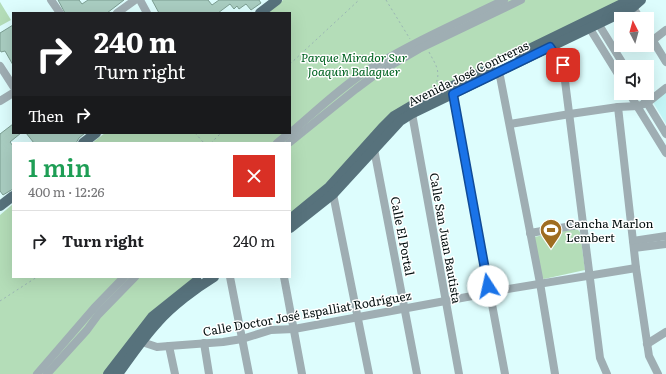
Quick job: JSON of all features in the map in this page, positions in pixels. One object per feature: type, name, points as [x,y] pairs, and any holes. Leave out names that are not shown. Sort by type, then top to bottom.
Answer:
[{"type":"main road","points":[[261,12],[277,0]]},
{"type":"main road","name":"Avenida José Contreras","points":[[291,219],[331,191],[382,128],[394,116],[411,110],[641,0]]},
{"type":"main road","name":"Avenida José Contreras","points":[[291,227],[331,191],[411,110],[432,96],[452,90],[500,71],[550,47],[592,23]]},
{"type":"main road","points":[[84,142],[95,134]]},
{"type":"main road","points":[[0,206],[12,197]]},
{"type":"main road","points":[[118,374],[157,312],[201,278]]},
{"type":"main road","points":[[108,374],[139,339],[164,316],[200,286],[212,278]]},
{"type":"street","points":[[51,0],[59,12]]},
{"type":"street","points":[[118,12],[135,0]]},
{"type":"street","points":[[140,0],[146,12]]},
{"type":"street","points":[[291,132],[347,85],[370,69],[411,45],[504,0]]},
{"type":"street","points":[[290,142],[351,92],[376,74],[426,46],[521,0]]},
{"type":"street","points":[[592,23],[620,60]]},
{"type":"street","points":[[592,23],[614,65]]},
{"type":"street","points":[[654,39],[666,30]]},
{"type":"street","points":[[654,42],[666,62]]},
{"type":"street","points":[[550,47],[554,55],[563,65],[600,358],[607,374]]},
{"type":"street","points":[[0,66],[12,84]]},
{"type":"street","points":[[500,71],[540,283],[555,374]]},
{"type":"street","points":[[510,124],[618,107],[638,106],[647,103],[666,88]]},
{"type":"street","points":[[452,90],[488,286]]},
{"type":"street","points":[[0,102],[12,93]]},
{"type":"street","points":[[634,100],[666,153]]},
{"type":"street","points":[[645,100],[666,134]]},
{"type":"street","points":[[618,107],[633,244],[647,344],[649,356],[658,374]]},
{"type":"street","name":"Calle San Juan Bautista","points":[[411,110],[459,374]]},
{"type":"street","points":[[278,142],[289,134]]},
{"type":"street","name":"Calle El Portal","points":[[374,149],[417,374]]},
{"type":"street","points":[[331,191],[369,374]]},
{"type":"street","points":[[530,233],[584,224]]},
{"type":"street","points":[[633,244],[666,236]]},
{"type":"street","points":[[633,244],[666,244]]},
{"type":"street","points":[[496,291],[636,268]]},
{"type":"street","points":[[37,374],[94,308],[123,278]]},
{"type":"street","points":[[47,374],[87,330],[98,315],[134,278]]},
{"type":"street","points":[[230,278],[249,374]]},
{"type":"street","points":[[284,278],[302,374]]},
{"type":"street","points":[[488,286],[493,286],[496,291],[495,296],[491,299],[486,298],[483,294],[483,289],[488,286]]},
{"type":"street","name":"Calle Doctor José Espalliat Rodríguez","points":[[139,339],[157,347],[222,342],[271,330],[294,329],[483,294]]},
{"type":"street","points":[[491,299],[504,374]]},
{"type":"street","points":[[647,344],[666,332]]},
{"type":"street","points":[[204,343],[209,374]]},
{"type":"street","points":[[170,346],[174,374]]},
{"type":"path","points":[[291,63],[359,0]]},
{"type":"path","points":[[386,0],[412,41]]},
{"type":"path","points":[[426,46],[439,75],[432,96]]},
{"type":"path","points":[[197,134],[203,142]]},
{"type":"path","points":[[212,142],[220,134]]},
{"type":"path","points":[[0,300],[35,278]]},
{"type":"shaded area","points":[[666,93],[666,124],[653,102]]},
{"type":"green space","name":"Parque Mirador Sur Joaquín Balaguer","points":[[283,0],[625,0],[405,106],[344,167],[291,215],[291,142],[93,142],[104,134],[291,134],[291,12],[266,12]]},
{"type":"green space","points":[[0,2],[11,20],[0,26]]},
{"type":"green space","points":[[12,205],[12,278],[196,278],[105,374],[0,374],[0,215]]},
{"type":"green space","points":[[575,229],[580,232],[585,270],[544,279],[542,278],[534,237]]},
{"type":"building","points":[[58,0],[79,0],[82,4],[88,0],[124,0],[108,12],[64,12]]},
{"type":"building","points":[[152,0],[208,0],[212,5],[219,0],[259,0],[261,3],[251,10],[246,4],[239,9],[237,6],[234,9],[230,4],[219,12],[158,12]]},
{"type":"building","points":[[12,26],[12,63],[5,51],[1,52],[0,50],[0,33]]},
{"type":"building","points":[[12,125],[12,134],[20,134],[10,142],[12,145],[12,190],[3,195],[0,191],[0,134]]},
{"type":"building","points":[[27,134],[84,134],[77,142],[33,142]]},
{"type":"place","name":"Cancha Marlon Lembert","points":[[551,250]]},
{"type":"route","points":[[488,286],[453,94],[550,47],[554,55],[563,65]]}]
